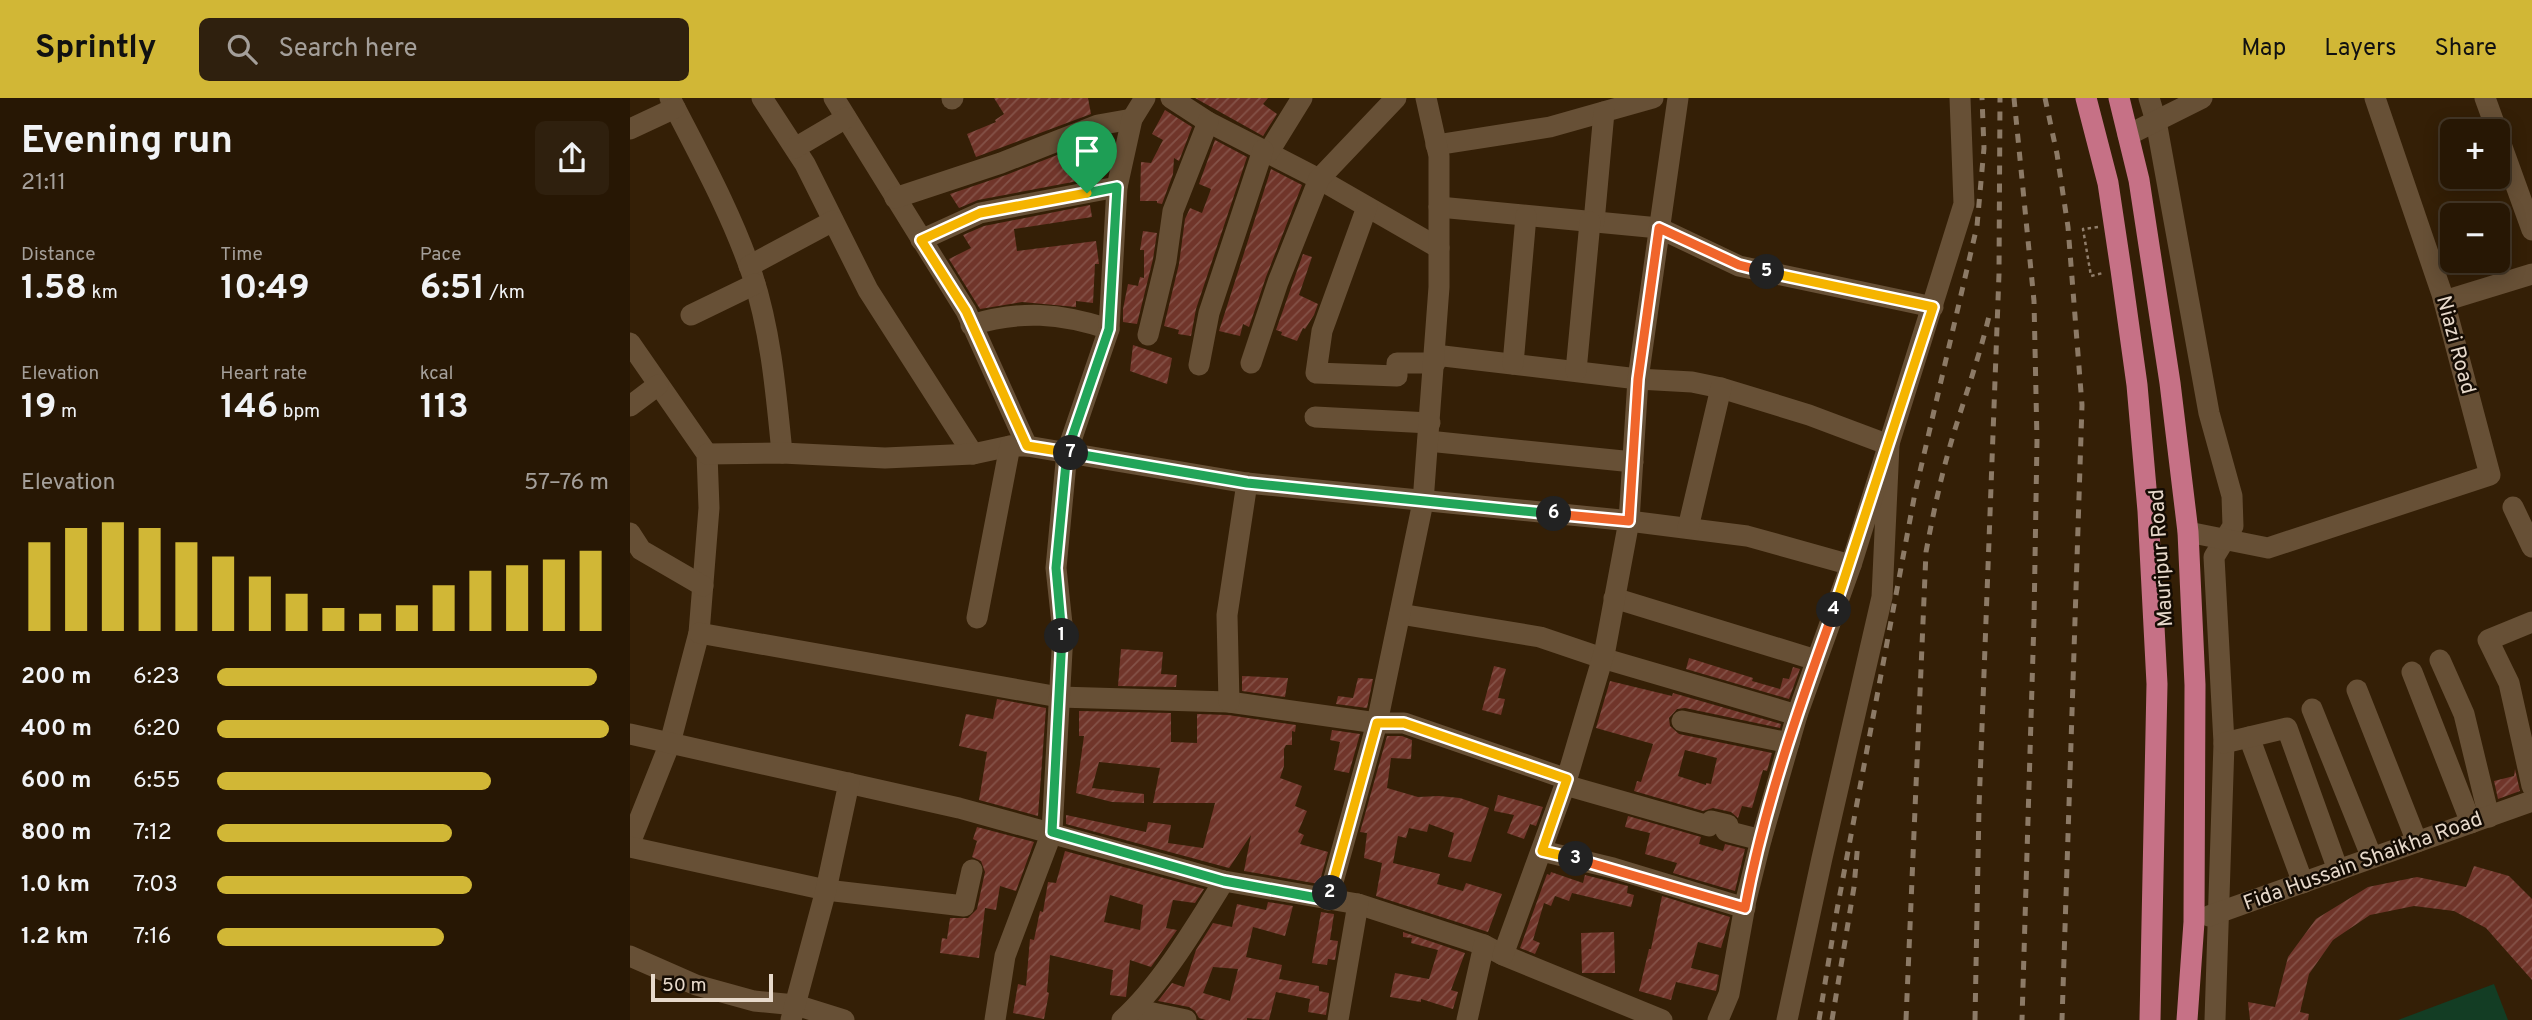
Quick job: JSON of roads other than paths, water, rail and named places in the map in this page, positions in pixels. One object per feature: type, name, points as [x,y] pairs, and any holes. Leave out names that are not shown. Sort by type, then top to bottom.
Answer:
[{"type":"highway","name":"Mauripur Road","points":[[2086,98],[2108,183],[2137,384],[2148,511],[2157,684],[2150,1020]]},
{"type":"highway","name":"Mauripur Road","points":[[2119,98],[2139,180],[2170,383],[2188,532],[2194,685],[2194,922],[2187,1020]]},
{"type":"street","points":[[762,98],[795,148],[868,290],[973,454]]},
{"type":"street","points":[[834,98],[966,311],[1019,446],[977,618]]},
{"type":"street","points":[[995,1020],[1005,956],[1052,832],[1063,632],[1056,568],[1067,452],[1109,329],[1117,187],[1132,119],[1145,98]]},
{"type":"street","points":[[1171,98],[1208,122],[1319,180],[1439,248]]},
{"type":"street","points":[[1199,365],[1209,313],[1265,152],[1302,98]]},
{"type":"street","points":[[1251,363],[1319,180],[1395,98]]},
{"type":"street","points":[[1328,900],[1377,723],[1423,502],[1435,359],[1439,248],[1439,156],[1426,98]]},
{"type":"street","points":[[1436,145],[1550,127],[1653,98]]},
{"type":"street","points":[[1503,955],[1566,782],[1602,658],[1629,521],[1638,379],[1678,98]]},
{"type":"street","points":[[1718,1020],[1729,994],[1745,908],[1788,743],[1851,565],[1964,204],[1960,98]]},
{"type":"street","points":[[2149,98],[2156,121],[2208,413],[2232,496],[2233,526],[2214,557],[2224,743],[2216,1020]]},
{"type":"street","points":[[2128,135],[2202,98]]},
{"type":"street","name":"Niazi Road","points":[[2226,540],[2268,548],[2490,475],[2444,301],[2375,98]]},
{"type":"street","points":[[2485,98],[2492,119]]},
{"type":"street","points":[[630,129],[673,103],[728,214],[752,275],[773,358],[782,453]]},
{"type":"street","points":[[1576,371],[1604,112]]},
{"type":"street","points":[[795,148],[846,118]]},
{"type":"street","points":[[895,198],[1001,163],[1098,125],[1132,119]]},
{"type":"street","points":[[1148,335],[1166,261],[1173,211],[1208,122]]},
{"type":"street","points":[[2510,168],[2532,230]]},
{"type":"street","points":[[921,240],[980,213],[1117,187]]},
{"type":"street","points":[[1367,207],[1322,331],[1316,373],[1397,376],[1397,363],[1435,359],[1692,382],[1809,415],[1889,445]]},
{"type":"street","points":[[1439,207],[1659,228],[1739,265],[1933,307]]},
{"type":"street","points":[[1513,364],[1526,216]]},
{"type":"street","points":[[691,315],[833,221]]},
{"type":"street","points":[[2444,301],[2532,274]]},
{"type":"street","points":[[971,326],[997,318],[1035,314],[1078,319],[1109,329]]},
{"type":"street","points":[[630,344],[707,454],[709,508],[699,632],[670,743],[630,845],[826,890],[964,906],[972,870]]},
{"type":"street","points":[[630,407],[658,385]]},
{"type":"street","points":[[1688,528],[1721,388]]},
{"type":"street","points":[[1315,417],[1633,462]]},
{"type":"street","points":[[1787,1020],[1882,597],[1889,445]]},
{"type":"street","points":[[707,454],[782,453],[885,458],[973,454],[1019,446],[1247,483],[1629,521],[1748,536],[1851,565]]},
{"type":"street","points":[[1228,702],[1227,615],[1247,483]]},
{"type":"street","points":[[2513,507],[2532,547]]},
{"type":"street","points":[[2188,532],[2226,540]]},
{"type":"street","points":[[630,533],[641,550],[703,586]]},
{"type":"street","points":[[1614,598],[1816,660]]},
{"type":"street","points":[[1400,614],[1540,637],[1797,715]]},
{"type":"street","points":[[2532,622],[2488,639],[2509,683],[2532,786]]},
{"type":"street","points":[[699,632],[1059,697],[1228,702],[1377,723],[1404,723],[1566,782],[1709,826],[1711,821],[1728,825],[1726,831],[1761,840]]},
{"type":"street","points":[[2441,660],[2464,714],[2480,820]]},
{"type":"street","points":[[2412,672],[2480,820]]},
{"type":"street","points":[[2357,690],[2417,842]]},
{"type":"street","points":[[2312,709],[2372,858]]},
{"type":"street","points":[[1682,721],[1788,743]]},
{"type":"street","points":[[2224,743],[2287,728],[2338,870]]},
{"type":"street","points":[[630,734],[959,808],[1224,881],[1358,905],[1484,945],[1662,1020]]},
{"type":"street","points":[[2249,737],[2303,883]]},
{"type":"street","points":[[794,1012],[826,890],[849,783]]},
{"type":"street","name":"Fida Hussain Shaikha Road","points":[[2194,922],[2532,801]]},
{"type":"street","points":[[1542,851],[1613,868],[1745,908]]},
{"type":"street","points":[[1128,1014],[1194,928],[1224,881]]},
{"type":"street","points":[[1338,1020],[1358,905]]},
{"type":"street","points":[[1467,1020],[1484,945]]},
{"type":"street","points":[[630,956],[696,985],[794,1012],[844,1020]]},
{"type":"street","points":[[1128,1014],[1186,1020]]},
{"type":"railway","points":[[1819,1020],[1915,493],[1977,226],[1984,148],[1982,98]]},
{"type":"railway","points":[[1975,1020],[1979,807],[1999,274],[2000,98]]},
{"type":"railway","points":[[2014,98],[2034,301],[2037,441],[2022,1020]]},
{"type":"railway","points":[[2045,98],[2068,227],[2082,405],[2062,1020]]},
{"type":"railway","points":[[1906,1020],[1926,552],[1947,457],[1990,312]]},
{"type":"railway","points":[[1832,1020],[1854,887],[1858,842]]}]
